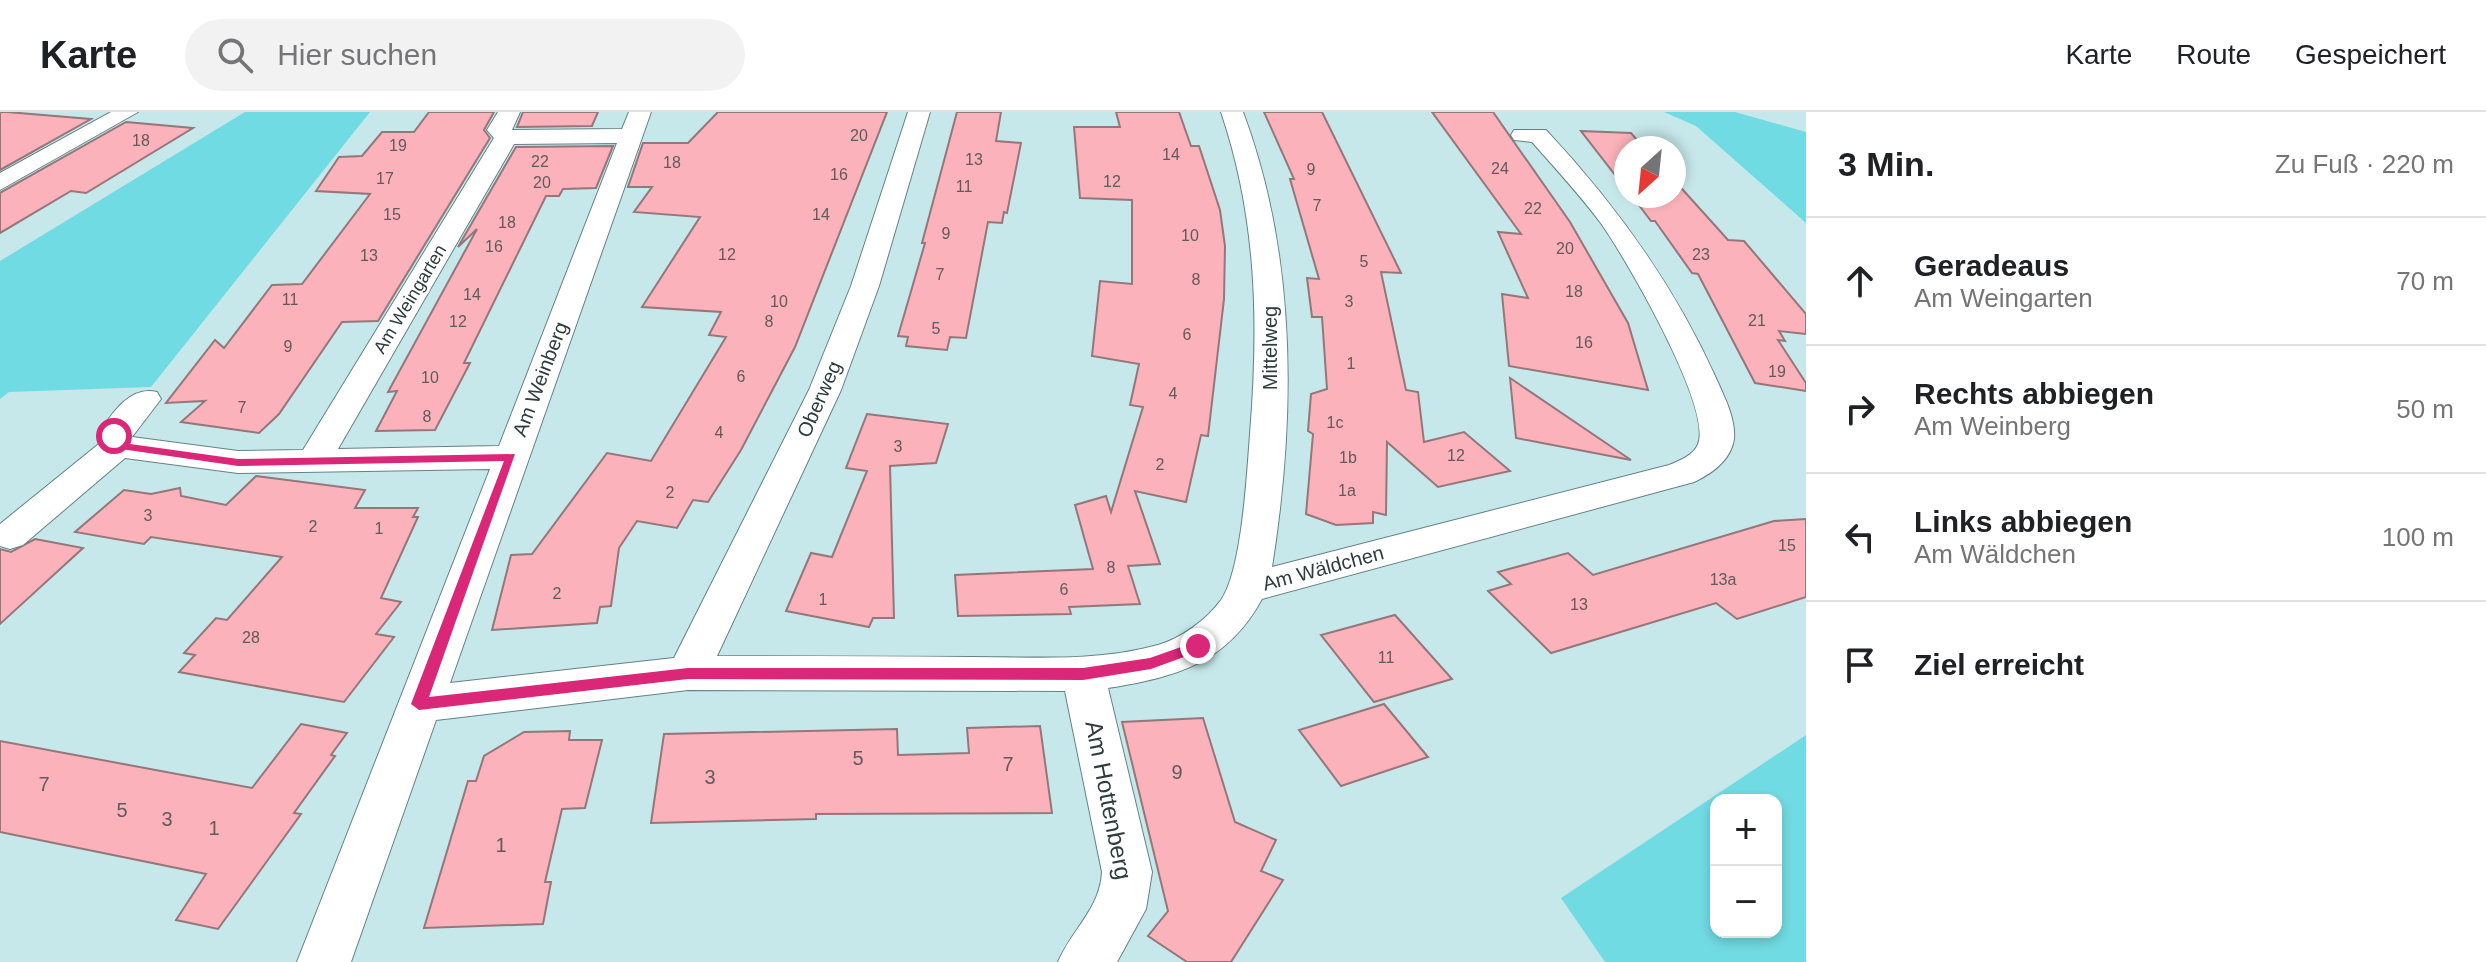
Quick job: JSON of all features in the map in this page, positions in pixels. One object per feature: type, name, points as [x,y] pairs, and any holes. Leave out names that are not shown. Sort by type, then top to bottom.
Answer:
[{"type":"street","points":[[0,183],[127,112]]},
{"type":"street","name":"Oberweg","points":[[688,673],[825,390],[865,286],[919,112]]},
{"type":"street","name":"Mittelweg","points":[[1232,112],[1257,182],[1267,237],[1271,293],[1272,381],[1258,544],[1248,588]]},
{"type":"street","name":"Am Weingarten","points":[[314,461],[507,125],[636,124]]},
{"type":"street","name":"Am Weinberg","points":[[324,962],[636,124]]},
{"type":"street","name":"Am Wäldchen","points":[[419,704],[688,673],[1083,674],[1151,663],[1198,646],[1236,615],[1248,588],[1681,474],[1701,465],[1711,454],[1718,424],[1701,376],[1618,229],[1538,135],[1522,135]]},
{"type":"street","points":[[118,446],[114,436],[145,399]]},
{"type":"street","points":[[10,536],[118,446],[238,462],[511,457]]},
{"type":"street","name":"Am Hottenberg","points":[[1083,674],[1127,872],[1128,895],[1122,911],[1085,962]]},
{"type":"shaded area","points":[[245,112],[370,112],[151,387],[9,392],[0,399],[0,261]]},
{"type":"shaded area","points":[[1664,112],[1735,112],[1806,132],[1806,223],[1696,126]]},
{"type":"shaded area","points":[[1806,735],[1806,962],[1605,962],[1561,898],[1710,799],[1710,938],[1782,938],[1782,794],[1717,794]]},
{"type":"building","points":[[0,112],[7,112],[91,119],[0,170]]},
{"type":"building","points":[[429,112],[494,112],[484,130],[490,138],[378,321],[342,322],[279,414],[259,433],[181,422],[205,401],[166,403],[215,340],[224,348],[272,285],[302,284],[370,194],[316,191],[339,157],[362,156],[382,132],[414,132]]},
{"type":"building","points":[[523,112],[598,112],[592,126],[517,127]]},
{"type":"building","points":[[718,112],[887,112],[795,347],[741,450],[708,502],[693,500],[677,528],[637,521],[619,548],[611,606],[600,607],[597,623],[492,630],[511,555],[532,554],[607,453],[651,461],[726,337],[709,335],[721,312],[642,307],[700,217],[634,212],[652,187],[628,187],[643,143],[688,143]]},
{"type":"building","points":[[957,112],[1001,112],[996,141],[1021,143],[1007,213],[1004,212],[1002,223],[988,222],[966,338],[950,337],[947,350],[906,346],[908,337],[898,336],[925,243],[922,243]]},
{"type":"building","points":[[1116,112],[1179,112],[1191,146],[1199,146],[1220,210],[1225,246],[1224,299],[1208,436],[1201,435],[1186,502],[1135,491],[1160,564],[1128,566],[1140,604],[1069,607],[1071,614],[958,616],[955,575],[1093,569],[1075,505],[1106,496],[1111,512],[1143,407],[1130,405],[1139,364],[1092,356],[1100,281],[1132,284],[1132,200],[1080,198],[1074,127],[1120,127]]},
{"type":"building","points":[[1264,112],[1322,112],[1401,273],[1381,272],[1406,390],[1418,392],[1424,442],[1464,432],[1510,471],[1438,487],[1387,442],[1386,515],[1373,512],[1373,523],[1336,525],[1306,514],[1313,434],[1308,431],[1311,394],[1327,389],[1322,317],[1312,317],[1307,278],[1319,279],[1290,179],[1294,179]]},
{"type":"building","points":[[1432,112],[1493,112],[1570,222],[1628,323],[1648,390],[1509,366],[1502,294],[1528,298],[1498,232],[1521,234]]},
{"type":"building","points":[[126,122],[193,128],[86,193],[71,191],[0,233],[0,193]]},
{"type":"building","points":[[1581,131],[1631,133],[1634,136],[1614,136],[1614,174]]},
{"type":"building","points":[[613,146],[596,188],[563,189],[559,196],[546,196],[464,363],[470,363],[435,430],[376,431],[397,391],[388,392],[477,229],[458,247],[516,147]]},
{"type":"building","points":[[1686,193],[1728,240],[1744,241],[1806,314],[1806,334],[1779,331],[1785,341],[1778,340],[1806,383],[1806,391],[1755,383],[1698,274],[1692,273],[1655,221],[1651,221],[1641,208],[1686,208]]},
{"type":"building","points":[[1510,378],[1631,460],[1516,438]]},
{"type":"building","points":[[867,414],[948,424],[936,463],[890,466],[894,618],[873,618],[869,627],[786,611],[811,553],[832,557],[867,471],[846,468]]},
{"type":"building","points":[[256,476],[365,490],[355,508],[418,508],[413,517],[418,517],[381,598],[401,602],[376,634],[394,637],[344,702],[179,672],[195,655],[184,653],[216,618],[227,620],[282,557],[151,537],[144,544],[75,532],[124,490],[151,494],[180,488],[181,496],[226,505]]},
{"type":"building","points":[[1806,519],[1806,597],[1737,619],[1716,603],[1551,653],[1488,591],[1511,584],[1498,572],[1568,553],[1593,575],[1774,521]]},
{"type":"building","points":[[35,539],[83,548],[0,624],[0,549],[11,552]]},
{"type":"building","points":[[1395,615],[1452,679],[1374,702],[1321,635]]},
{"type":"building","points":[[1384,704],[1428,757],[1341,786],[1299,730]]},
{"type":"building","points":[[1203,718],[1235,822],[1276,840],[1261,871],[1283,880],[1231,962],[1187,962],[1148,936],[1168,911],[1122,722]]},
{"type":"building","points":[[301,724],[347,733],[331,755],[335,756],[294,813],[301,814],[218,929],[176,920],[206,874],[0,832],[0,741],[252,788]]},
{"type":"building","points":[[1040,726],[1052,813],[816,814],[816,819],[651,823],[664,734],[897,729],[898,755],[969,753],[967,728]]},
{"type":"building","points":[[570,731],[569,740],[602,740],[585,808],[562,809],[545,882],[551,882],[543,924],[424,928],[468,781],[476,781],[484,756],[524,732]]},
{"type":"route","points":[[114,436],[118,446],[238,462],[511,457],[419,704],[688,673],[1083,674],[1122,670],[1173,658],[1198,646]]}]
